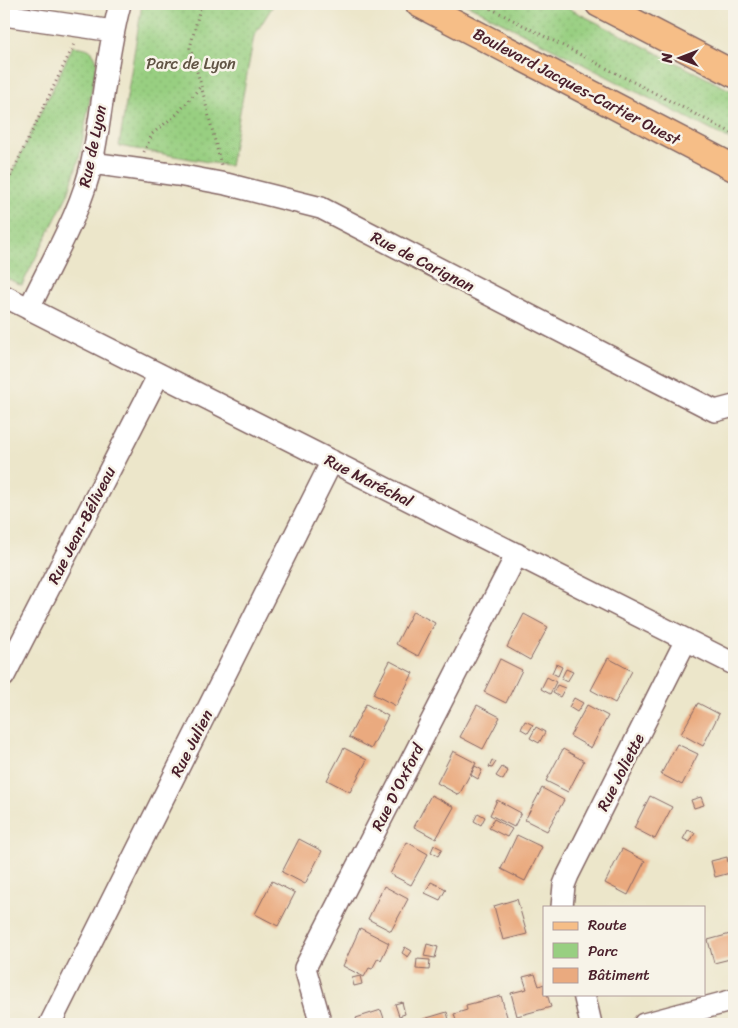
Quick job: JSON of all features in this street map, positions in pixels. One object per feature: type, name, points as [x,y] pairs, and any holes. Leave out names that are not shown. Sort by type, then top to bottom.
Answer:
[{"type":"main road","name":"Boulevard Jacques-Cartier Ouest","points":[[419,4],[734,168]]},
{"type":"main road","points":[[599,4],[734,74]]},
{"type":"street","name":"Rue de Lyon","points":[[29,308],[76,211],[92,163],[113,31],[120,4]]},
{"type":"street","points":[[4,15],[83,25],[113,31]]},
{"type":"street","name":"Rue de Carignan","points":[[92,163],[226,184],[321,208],[715,412],[734,406]]},
{"type":"street","name":"Rue Maréchal","points":[[4,296],[734,664]]},
{"type":"street","name":"Rue Jean-Béliveau","points":[[4,676],[159,374]]},
{"type":"street","name":"Rue Julien","points":[[50,1024],[332,461]]},
{"type":"street","name":"Rue D'Oxford","points":[[322,1024],[305,968],[517,554]]},
{"type":"street","name":"Rue Joliette","points":[[562,906],[564,885],[568,875],[686,640]]},
{"type":"street","points":[[584,996],[591,1024]]},
{"type":"street","points":[[644,1024],[734,1000]]},
{"type":"path","points":[[201,4],[190,48],[226,184]]},
{"type":"path","name":"Boulevard Jacques-Cartier Ouest","points":[[482,4],[734,134]]},
{"type":"path","points":[[4,190],[83,25]]},
{"type":"path","points":[[136,169],[152,134],[178,113],[201,85]]},
{"type":"green space","name":"Parc de Lyon","points":[[142,4],[274,4],[254,36],[230,166],[119,146]]},
{"type":"green space","points":[[466,4],[560,4],[734,92],[734,142]]},
{"type":"green space","points":[[73,46],[91,51],[97,61],[79,159],[68,194],[22,285],[4,277],[4,189]]},
{"type":"building","points":[[413,611],[435,623],[418,656],[396,644]]},
{"type":"building","points":[[524,614],[548,627],[530,660],[507,647]]},
{"type":"building","points":[[608,658],[632,671],[615,703],[591,690]]},
{"type":"building","points":[[500,659],[522,670],[506,703],[484,692]]},
{"type":"building","points":[[390,661],[413,673],[396,706],[373,694]]},
{"type":"building","points":[[556,664],[562,667],[558,676],[552,673]]},
{"type":"building","points":[[566,669],[573,672],[567,682],[561,679]]},
{"type":"building","points":[[547,677],[556,682],[550,694],[541,689]]},
{"type":"building","points":[[557,685],[565,688],[560,697],[553,693]]},
{"type":"building","points":[[574,698],[583,703],[577,712],[569,707]]},
{"type":"building","points":[[698,703],[719,714],[703,746],[681,734]]},
{"type":"building","points":[[366,704],[388,716],[371,749],[349,737]]},
{"type":"building","points":[[477,705],[500,717],[483,749],[460,737]]},
{"type":"building","points":[[587,705],[608,716],[591,748],[570,736]]},
{"type":"building","points":[[525,721],[533,725],[528,733],[521,729]]},
{"type":"building","points":[[536,727],[545,732],[539,743],[530,738]]},
{"type":"building","points":[[677,744],[698,754],[682,785],[661,774]]},
{"type":"building","points":[[344,748],[367,760],[350,792],[327,780]]},
{"type":"building","points":[[563,749],[584,761],[568,792],[546,781]]},
{"type":"building","points":[[453,751],[476,763],[459,795],[437,783]]},
{"type":"building","points":[[492,760],[496,762],[492,768],[489,767]]},
{"type":"building","points":[[475,766],[482,770],[478,779],[471,775]]},
{"type":"building","points":[[502,767],[508,771],[503,780],[496,776]]},
{"type":"building","points":[[542,788],[564,800],[547,831],[525,820]]},
{"type":"building","points":[[431,795],[454,807],[436,839],[414,827]]},
{"type":"building","points":[[650,796],[672,807],[655,839],[634,828]]},
{"type":"building","points":[[701,797],[704,805],[694,808],[691,800]]},
{"type":"building","points":[[497,800],[521,813],[514,827],[490,815]]},
{"type":"building","points":[[478,813],[485,817],[481,825],[474,821]]},
{"type":"building","points":[[494,819],[512,829],[507,837],[489,828]]},
{"type":"building","points":[[688,830],[695,833],[690,842],[683,839]]},
{"type":"building","points":[[517,835],[542,847],[525,881],[501,869]]},
{"type":"building","points":[[299,839],[322,851],[305,884],[282,872]]},
{"type":"building","points":[[407,842],[428,854],[411,885],[390,874]]},
{"type":"building","points":[[434,845],[442,849],[438,856],[431,852]]},
{"type":"building","points":[[622,849],[645,861],[628,895],[605,883]]},
{"type":"building","points":[[727,857],[730,873],[715,877],[711,861]]},
{"type":"building","points":[[272,881],[295,893],[278,926],[255,914]]},
{"type":"building","points":[[431,882],[446,889],[440,900],[425,893]]},
{"type":"building","points":[[384,886],[408,899],[391,931],[368,919]]},
{"type":"building","points":[[517,899],[527,934],[503,940],[494,906]]},
{"type":"building","points":[[360,928],[389,943],[381,960],[378,958],[372,969],[369,968],[364,977],[343,966]]},
{"type":"building","points":[[734,933],[734,958],[714,963],[708,940]]},
{"type":"building","points":[[427,944],[438,947],[435,958],[424,956]]},
{"type":"building","points":[[405,947],[412,951],[408,957],[402,953]]},
{"type":"building","points":[[417,959],[430,960],[429,970],[416,969]]},
{"type":"building","points":[[535,974],[539,986],[543,984],[543,996],[548,996],[551,1007],[517,1016],[511,993],[527,989],[523,977]]},
{"type":"building","points":[[360,976],[362,984],[354,986],[352,978]]},
{"type":"building","points":[[501,996],[508,1020],[493,1024],[457,1024],[454,1014],[467,1010],[466,1005]]},
{"type":"building","points":[[402,1002],[405,1014],[399,1016],[395,1004]]},
{"type":"building","points":[[381,1010],[386,1024],[358,1024],[356,1018]]},
{"type":"building","points":[[447,1012],[450,1024],[407,1024]]}]
